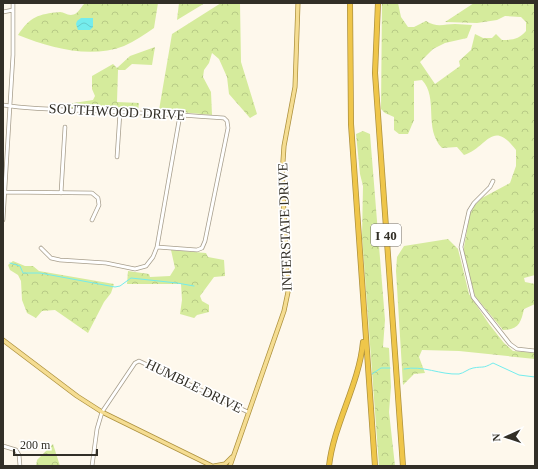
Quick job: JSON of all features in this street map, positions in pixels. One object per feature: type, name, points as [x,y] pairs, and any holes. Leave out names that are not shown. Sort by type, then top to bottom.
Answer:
[{"type":"highway","name":"I 40","points":[[350,3],[351,124],[375,466]]},
{"type":"highway","name":"I 40","points":[[378,3],[375,73],[401,442],[404,466]]},
{"type":"highway","points":[[329,466],[333,440],[362,358],[364,326]]},
{"type":"main road","name":"INTERSTATE DRIVE","points":[[230,466],[284,311],[288,292],[282,176],[284,146],[294,88],[298,3]]},
{"type":"main road","points":[[3,340],[77,396],[102,412],[213,466],[225,464],[234,454]]},
{"type":"street","points":[[3,220],[10,106],[14,10],[13,3]]},
{"type":"street","points":[[3,12],[14,10]]},
{"type":"street","name":"SOUTHWOOD DRIVE","points":[[3,105],[224,118],[227,121],[228,128],[204,245],[197,250],[157,247]]},
{"type":"street","points":[[117,158],[120,112]]},
{"type":"street","points":[[41,248],[51,258],[60,260],[106,263],[135,269],[146,266],[153,257],[157,247],[180,115]]},
{"type":"street","points":[[61,192],[65,127]]},
{"type":"street","points":[[3,147],[8,144]]},
{"type":"street","points":[[493,181],[490,187],[474,203],[466,220],[461,247],[466,270],[473,297],[510,344],[517,349],[535,351]]},
{"type":"street","points":[[5,192],[61,192],[96,195],[99,205],[92,220]]},
{"type":"street","name":"HUMBLE DRIVE","points":[[92,466],[97,429],[102,412],[135,363],[139,361],[248,412]]},
{"type":"street","points":[[3,446],[16,450],[19,455],[20,466]]},
{"type":"green space","points":[[85,3],[158,3],[154,28],[124,46],[98,52],[84,52],[57,48],[18,35],[31,20],[40,15],[60,12],[73,15]]},
{"type":"green space","points":[[179,3],[205,3],[177,20]]},
{"type":"green space","points":[[221,3],[240,3],[241,62],[257,114],[250,118],[229,94],[227,77],[219,59],[212,53],[209,63],[204,70],[203,77],[211,92],[212,115],[159,110],[172,34]]},
{"type":"green space","points":[[382,3],[398,3],[401,17],[408,27],[414,27],[426,21],[437,25],[472,25],[467,38],[445,43],[433,49],[420,62],[435,84],[460,66],[459,61],[471,50],[475,34],[483,38],[492,38],[496,34],[502,40],[506,40],[518,37],[526,31],[526,22],[521,17],[505,16],[497,20],[477,23],[445,22],[474,3],[535,3],[535,275],[524,278],[525,282],[535,284],[535,304],[524,309],[520,322],[512,329],[503,330],[475,296],[464,256],[464,247],[470,214],[475,205],[482,198],[510,183],[516,166],[516,150],[501,136],[490,138],[464,155],[457,147],[442,148],[436,140],[433,131],[430,95],[422,80],[414,81],[414,120],[408,134],[399,134],[394,130],[394,117],[385,113],[381,109]]},
{"type":"green space","points":[[155,47],[152,65],[132,64],[125,70],[118,70],[117,102],[139,103],[138,111],[67,108],[67,104],[93,100],[95,96],[92,89],[92,76],[113,64],[117,68],[130,56]]},
{"type":"green space","points":[[363,131],[370,134],[385,320],[383,347],[389,348],[391,387],[389,412],[395,466],[379,466],[362,236],[363,186],[360,174],[356,134]]},
{"type":"green space","points":[[448,239],[458,249],[469,294],[489,324],[504,343],[513,351],[535,353],[535,359],[459,351],[422,350],[419,357],[425,373],[414,374],[403,385],[396,271],[397,257],[404,246]]},
{"type":"green space","points":[[171,250],[206,253],[208,257],[224,260],[225,276],[214,277],[200,296],[202,301],[209,305],[209,312],[197,315],[194,318],[180,314],[182,300],[181,284],[127,284],[128,271],[149,274],[150,277],[170,276],[175,268]]},
{"type":"green space","points":[[13,261],[25,266],[33,266],[39,271],[114,284],[111,293],[104,302],[88,333],[55,310],[42,311],[36,318],[27,313],[22,300],[21,281],[18,275],[10,270],[8,265]]},
{"type":"green space","points":[[53,444],[60,466],[36,466],[37,460]]},
{"type":"water","points":[[81,18],[93,18],[93,27],[90,30],[78,30],[76,24]]},
{"type":"waterway","points":[[10,263],[20,266],[23,273],[40,273],[115,287],[120,286],[131,278],[194,286]]},
{"type":"waterway","points":[[404,369],[418,368],[459,374],[477,367],[485,367],[493,363],[519,375],[535,377]]},
{"type":"waterway","points":[[372,374],[381,368],[390,368]]}]
